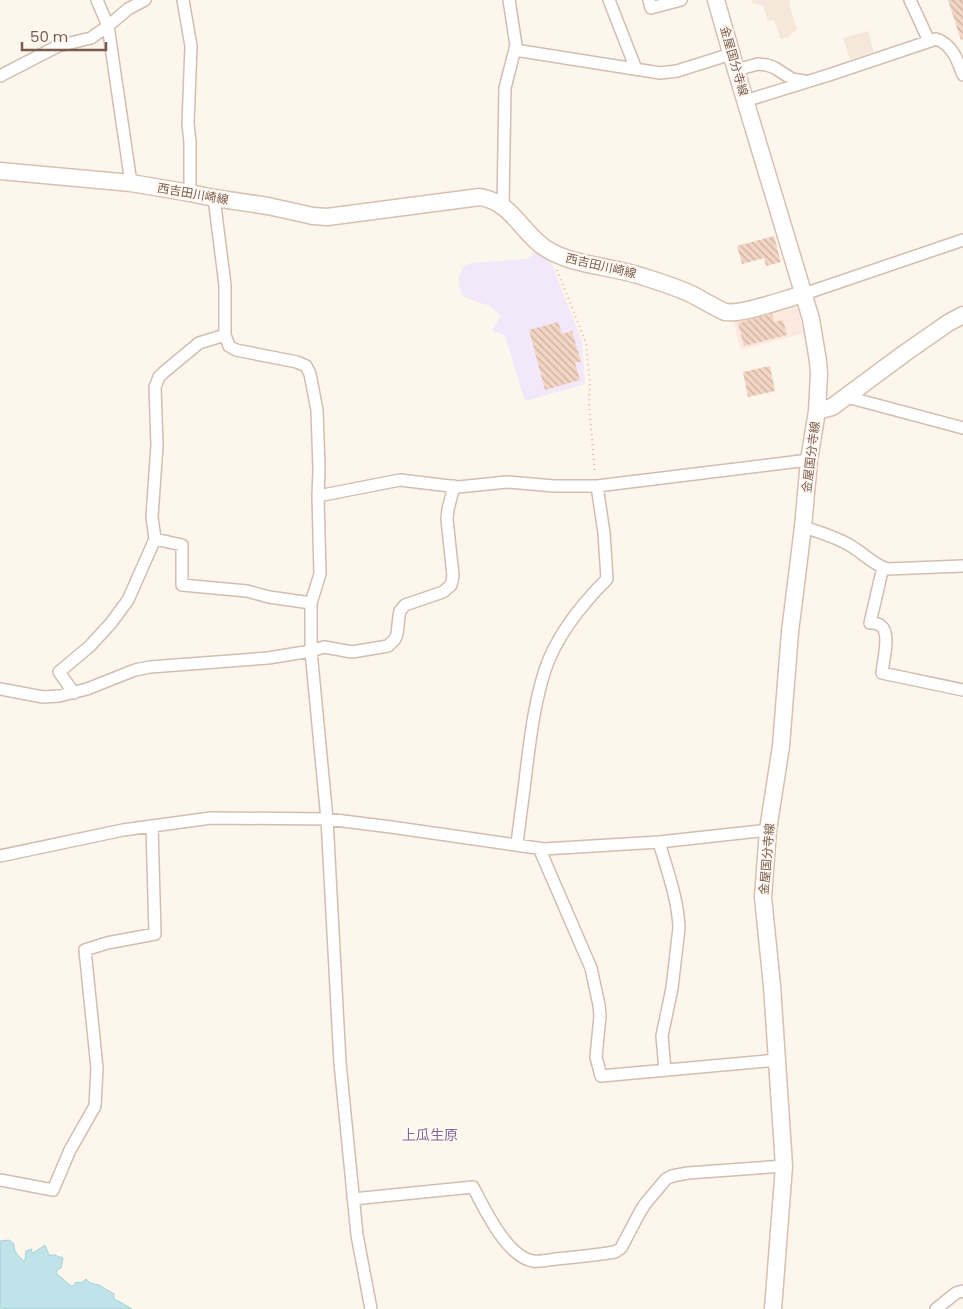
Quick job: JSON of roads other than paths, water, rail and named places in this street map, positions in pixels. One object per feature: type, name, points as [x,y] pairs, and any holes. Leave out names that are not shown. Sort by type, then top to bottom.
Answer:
[{"type":"main road","name":"金屋国分寺線","points":[[716,0],[804,294]]},
{"type":"main road","name":"西吉田川崎線","points":[[0,171],[130,183],[327,217],[473,198],[487,198],[503,205],[529,234],[550,252],[568,259],[623,270],[644,277],[690,293],[718,309],[732,313],[744,311],[804,294]]},
{"type":"main road","points":[[804,294],[815,339],[818,361],[817,411],[832,407],[948,323],[963,315]]},
{"type":"main road","name":"金屋国分寺線","points":[[773,1309],[784,1166],[772,986],[763,898],[768,830],[781,746],[790,632],[817,411]]},
{"type":"street","points":[[97,0],[108,26],[130,183]]},
{"type":"street","points":[[0,76],[58,46],[91,38],[128,9],[145,0]]},
{"type":"street","points":[[182,0],[191,46],[188,124],[190,193]]},
{"type":"street","points":[[503,205],[505,88],[516,45],[509,0]]},
{"type":"street","points":[[609,0],[636,69]]},
{"type":"street","points":[[649,0],[651,8],[681,0]]},
{"type":"street","points":[[910,0],[929,40]]},
{"type":"street","points":[[745,100],[807,82],[936,39],[944,43],[956,56],[963,75]]},
{"type":"street","points":[[515,50],[660,73],[734,62],[767,64],[792,79],[807,82]]},
{"type":"street","points":[[214,198],[225,285],[225,335],[229,346],[236,350],[298,362],[306,366],[310,374],[317,410],[320,574],[311,603],[311,651],[327,819],[340,1063],[357,1235],[371,1309]]},
{"type":"street","points":[[804,294],[963,240]]},
{"type":"street","points":[[74,693],[59,672],[90,646],[111,623],[128,600],[156,539],[152,518],[157,445],[155,387],[159,377],[198,343],[225,335]]},
{"type":"street","points":[[847,396],[963,428]]},
{"type":"street","points":[[318,496],[400,480],[454,486],[507,482],[554,486],[597,486],[810,460]]},
{"type":"street","points":[[0,689],[43,697],[59,696],[87,689],[135,670],[150,667],[268,658],[324,648],[352,652],[388,646],[395,639],[400,612],[406,605],[449,588],[453,580],[447,514],[454,486]]},
{"type":"street","points":[[517,844],[532,722],[546,669],[578,611],[607,579],[604,532],[597,486]]},
{"type":"street","points":[[803,527],[832,536],[883,567],[893,569],[963,566]]},
{"type":"street","points":[[156,539],[182,545],[182,585],[246,591],[269,597],[311,603]]},
{"type":"street","points":[[883,567],[870,622],[882,626],[886,635],[882,673],[963,690]]},
{"type":"street","points":[[0,856],[123,830],[211,818],[327,819],[549,849],[659,842],[768,830]]},
{"type":"street","points":[[0,1180],[53,1190],[70,1150],[95,1106],[97,1068],[85,950],[107,943],[155,934],[152,826]]},
{"type":"street","points":[[659,842],[676,903],[679,928],[672,988],[662,1036],[665,1070]]},
{"type":"street","points":[[539,848],[594,978],[600,1016],[596,1057],[601,1076],[777,1060]]},
{"type":"street","points":[[353,1199],[473,1187],[487,1216],[501,1236],[516,1252],[533,1261],[615,1252],[621,1248],[645,1204],[666,1179],[672,1176],[688,1173],[784,1166]]},
{"type":"street","points":[[936,1309],[956,1293],[963,1291]]},
{"type":"water","points":[[9,1240],[14,1244],[18,1256],[24,1261],[26,1251],[32,1249],[33,1253],[45,1245],[49,1255],[62,1257],[61,1268],[56,1273],[71,1286],[76,1282],[81,1283],[86,1279],[90,1283],[99,1285],[114,1294],[114,1299],[132,1309],[0,1308],[0,1241]]},
{"type":"district","name":"上瓜生原","points":[[430,1135]]}]
